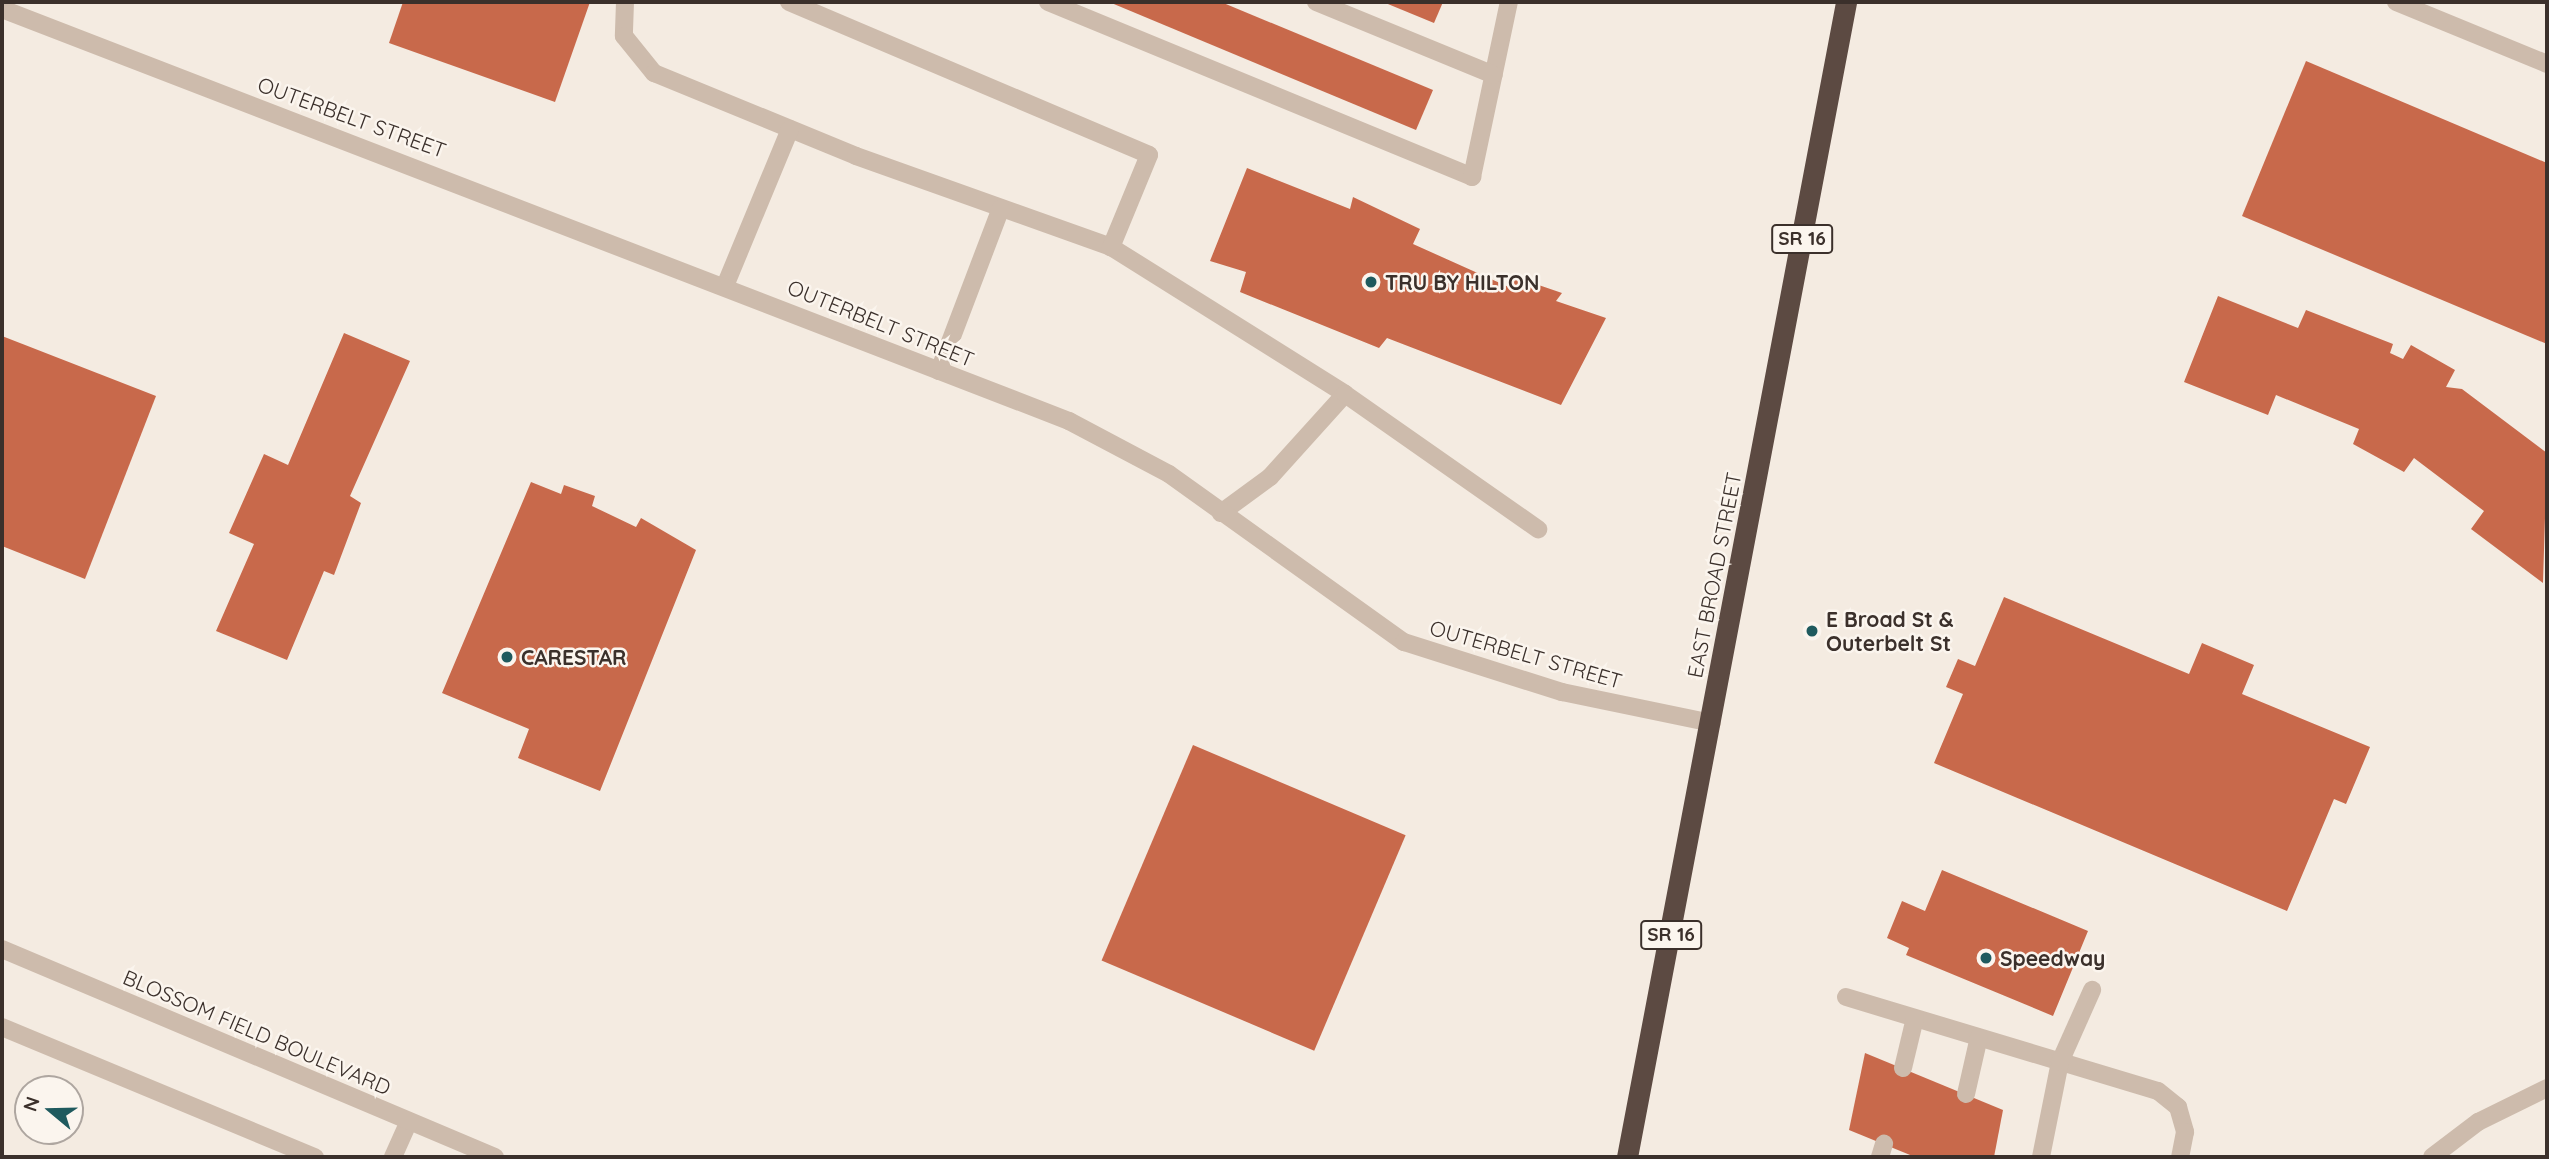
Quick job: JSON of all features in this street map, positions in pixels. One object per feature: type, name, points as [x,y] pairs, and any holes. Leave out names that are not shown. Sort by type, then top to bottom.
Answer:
[{"type":"highway","name":"EAST BROAD STREET","points":[[1627,1157],[1712,723],[1846,2]]},
{"type":"street","points":[[625,2],[624,36],[640,63],[790,129],[1111,247],[1345,394],[1538,529]]},
{"type":"street","points":[[789,2],[1149,155],[1111,247]]},
{"type":"street","points":[[1048,2],[1472,177],[1509,2]]},
{"type":"street","points":[[1316,2],[1494,75]]},
{"type":"street","points":[[2396,2],[2547,64]]},
{"type":"street","name":"OUTERBELT STREET","points":[[2,9],[725,286],[1122,445],[1404,642],[1562,692],[1712,723]]},
{"type":"street","points":[[725,286],[790,129]]},
{"type":"street","points":[[939,372],[1001,208]]},
{"type":"street","points":[[1221,513],[1270,477],[1345,394]]},
{"type":"street","name":"BLOSSOM FIELD BOULEVARD","points":[[2,949],[495,1157]]},
{"type":"street","points":[[2041,1157],[2060,1062],[2092,990]]},
{"type":"street","points":[[1846,997],[2060,1062],[2168,1099],[2178,1107],[2185,1132],[2180,1157]]},
{"type":"street","points":[[1903,1068],[1915,1018]]},
{"type":"street","points":[[2,1027],[315,1157]]},
{"type":"street","points":[[1966,1094],[1979,1037]]},
{"type":"street","points":[[2432,1157],[2478,1122],[2547,1088]]},
{"type":"street","points":[[393,1157],[409,1121]]},
{"type":"building","points":[[403,2],[590,2],[555,102],[389,43]]},
{"type":"building","points":[[1109,2],[1221,2],[1433,90],[1416,130]]},
{"type":"building","points":[[1383,2],[1443,2],[1434,23]]},
{"type":"building","points":[[2306,61],[2547,163],[2547,344],[2242,216]]},
{"type":"building","name":"TRU BY HILTON","points":[[1247,168],[1350,209],[1353,197],[1420,229],[1413,244],[1511,288],[1515,277],[1562,293],[1556,301],[1606,318],[1561,405],[1387,338],[1379,348],[1240,292],[1246,272],[1210,261]]},
{"type":"building","points":[[2218,296],[2298,328],[2306,310],[2393,344],[2390,353],[2403,359],[2411,345],[2455,370],[2446,387],[2462,389],[2547,453],[2543,583],[2471,529],[2484,511],[2414,458],[2404,472],[2353,444],[2359,429],[2276,395],[2268,415],[2184,382]]},
{"type":"building","points":[[344,333],[410,361],[350,496],[361,503],[334,575],[324,571],[287,660],[216,631],[254,544],[229,533],[264,454],[288,465]]},
{"type":"building","points":[[2,336],[156,396],[85,579],[2,546]]},
{"type":"building","points":[[531,482],[561,494],[564,485],[595,496],[592,506],[636,527],[641,518],[696,550],[600,791],[518,758],[529,729],[442,693]]},
{"type":"building","points":[[2004,597],[2189,674],[2202,643],[2254,665],[2242,694],[2370,747],[2346,804],[2334,799],[2287,911],[1934,763],[1963,694],[1946,687],[1958,659],[1975,666]]},
{"type":"building","points":[[1193,745],[1406,835],[1314,1051],[1102,960]]},
{"type":"building","points":[[1942,870],[2088,931],[2053,1016],[1906,955],[1909,948],[1887,938],[1902,901],[1925,911]]},
{"type":"building","points":[[1865,1053],[2003,1110],[1994,1157],[1915,1157],[1849,1130]]},
{"type":"place","name":"TRU BY HILTON","points":[[1371,282]]},
{"type":"place","name":"E Broad St & Outerbelt St","points":[[1812,631]]},
{"type":"place","name":"CARESTAR","points":[[507,657]]},
{"type":"place","name":"Speedway","points":[[1986,958]]}]
